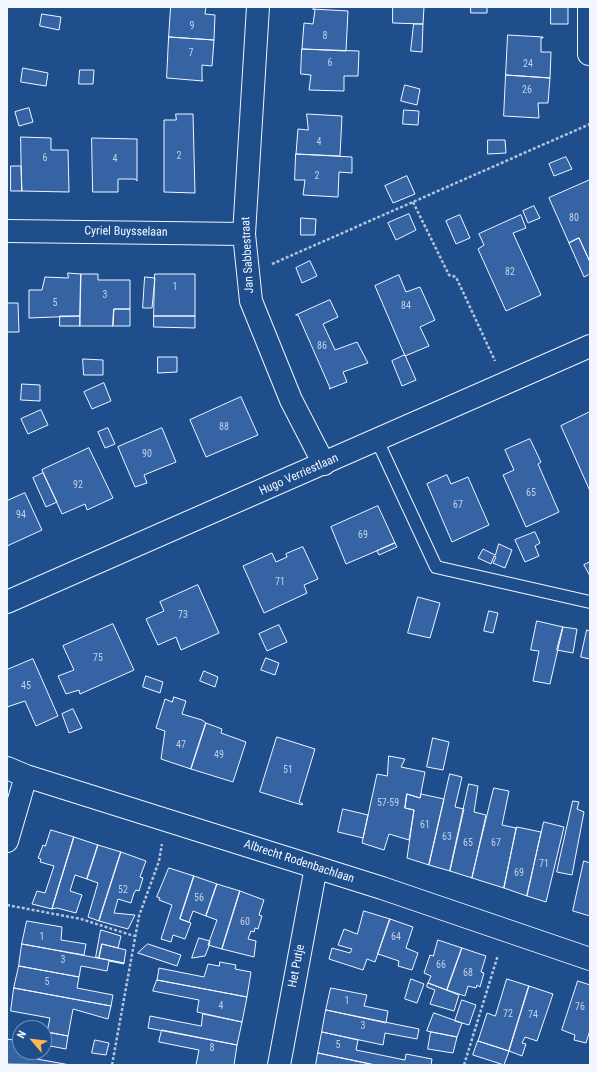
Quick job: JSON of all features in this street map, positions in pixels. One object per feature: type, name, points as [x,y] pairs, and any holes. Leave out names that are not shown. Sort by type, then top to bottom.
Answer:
[{"type":"street","name":"Jan Sabbestraat","points":[[258,7],[244,234],[251,301],[291,400],[324,464]]},
{"type":"street","points":[[589,7],[589,54]]},
{"type":"street","name":"Cyriel Buysselaan","points":[[7,231],[244,234]]},
{"type":"street","name":"Hugo Verriestlaan","points":[[7,602],[590,346]]},
{"type":"street","points":[[7,841],[17,772]]},
{"type":"street","name":"Albrecht Rodenbachlaan","points":[[17,772],[382,888],[590,959]]},
{"type":"street","name":"Het Putje","points":[[279,1065],[316,867]]},
{"type":"lane","points":[[377,440],[436,567],[590,602]]},
{"type":"path","points":[[248,275],[590,124]]},
{"type":"path","points":[[413,202],[449,275],[456,277],[506,384]]},
{"type":"path","points":[[112,1065],[134,936],[139,916],[159,861],[167,820]]},
{"type":"path","points":[[7,905],[81,919],[134,936]]},
{"type":"path","points":[[464,1065],[505,931]]},
{"type":"building","points":[[171,7],[206,7],[205,14],[215,15],[214,40],[169,37]]},
{"type":"building","points":[[393,7],[424,7],[423,24],[393,23]]},
{"type":"building","points":[[471,7],[487,7],[487,13],[471,13]]},
{"type":"building","points":[[551,7],[568,7],[568,24],[551,24]]},
{"type":"building","points":[[313,9],[348,11],[346,51],[302,49],[304,23],[313,24],[315,10]]},
{"type":"building","points":[[42,14],[61,17],[59,30],[40,26]]},
{"type":"building","points":[[414,24],[423,24],[422,52],[411,51]]},
{"type":"building","points":[[508,35],[543,37],[541,38],[541,52],[551,52],[550,78],[506,75]]},
{"type":"building","points":[[169,37],[214,40],[212,66],[202,65],[203,81],[167,78]]},
{"type":"building","points":[[302,49],[359,51],[358,76],[344,76],[344,91],[309,90],[311,75],[301,74]]},
{"type":"building","points":[[23,68],[48,73],[46,86],[21,82]]},
{"type":"building","points":[[80,70],[94,70],[93,84],[79,84]]},
{"type":"building","points":[[506,75],[550,78],[548,103],[538,103],[539,118],[504,116]]},
{"type":"building","points":[[405,85],[420,89],[417,105],[401,101]]},
{"type":"building","points":[[29,108],[33,122],[19,126],[15,112]]},
{"type":"building","points":[[404,110],[419,111],[418,125],[403,124]]},
{"type":"building","points":[[176,114],[193,114],[195,193],[164,192],[164,120],[176,120]]},
{"type":"building","points":[[307,114],[342,116],[340,156],[296,154],[298,129],[308,130]]},
{"type":"building","points":[[21,137],[51,138],[51,150],[68,150],[69,192],[22,191]]},
{"type":"building","points":[[92,138],[137,139],[137,181],[135,179],[118,179],[118,192],[93,192]]},
{"type":"building","points":[[488,140],[505,140],[506,153],[488,154]]},
{"type":"building","points":[[296,154],[352,157],[352,173],[339,172],[338,197],[303,195],[305,180],[295,180]]},
{"type":"building","points":[[566,157],[572,169],[554,176],[549,164]]},
{"type":"building","points":[[11,166],[21,166],[22,191],[11,191]]},
{"type":"building","points":[[407,176],[415,194],[393,203],[385,186]]},
{"type":"building","points":[[590,180],[590,262],[579,238],[569,243],[549,198]]},
{"type":"building","points":[[534,206],[540,218],[528,223],[523,211]]},
{"type":"building","points":[[409,214],[416,230],[396,240],[388,223]]},
{"type":"building","points":[[460,215],[470,238],[456,244],[446,221]]},
{"type":"building","points":[[521,215],[526,228],[513,233],[541,295],[506,311],[478,249],[484,245],[479,234]]},
{"type":"building","points":[[301,218],[316,219],[315,235],[301,235]]},
{"type":"building","points":[[579,238],[590,262],[590,274],[584,277],[569,243]]},
{"type":"building","points":[[310,261],[317,276],[302,283],[296,268]]},
{"type":"building","points":[[68,273],[81,274],[80,316],[29,318],[29,290],[42,290],[45,277],[68,278]]},
{"type":"building","points":[[81,274],[98,274],[98,280],[130,280],[130,309],[114,309],[113,326],[80,326]]},
{"type":"building","points":[[155,274],[195,274],[195,316],[154,316]]},
{"type":"building","points":[[399,275],[406,292],[420,287],[435,320],[420,327],[429,346],[405,356],[375,286]]},
{"type":"building","points":[[145,277],[155,278],[152,308],[143,308]]},
{"type":"building","points":[[330,300],[338,317],[323,324],[335,350],[357,342],[368,363],[343,372],[347,382],[329,389],[330,388],[298,315],[296,315]]},
{"type":"building","points":[[7,303],[18,303],[19,332],[7,332]]},
{"type":"building","points":[[114,309],[130,309],[130,326],[113,326]]},
{"type":"building","points":[[60,316],[80,316],[80,326],[60,326]]},
{"type":"building","points":[[154,316],[195,316],[195,328],[154,327]]},
{"type":"building","points":[[405,355],[416,380],[402,386],[392,361]]},
{"type":"building","points":[[158,357],[177,357],[177,372],[158,373]]},
{"type":"building","points":[[83,359],[103,360],[103,375],[84,375]]},
{"type":"building","points":[[104,383],[111,401],[92,409],[84,392]]},
{"type":"building","points":[[22,384],[40,385],[40,401],[21,400]]},
{"type":"building","points":[[241,397],[258,435],[206,457],[190,420]]},
{"type":"building","points":[[41,410],[48,425],[28,434],[21,419]]},
{"type":"building","points":[[590,412],[590,491],[561,426]]},
{"type":"building","points":[[108,428],[115,444],[105,448],[98,432]]},
{"type":"building","points":[[162,428],[176,462],[144,475],[147,483],[135,487],[118,447]]},
{"type":"building","points":[[530,439],[541,462],[538,464],[559,512],[526,527],[503,475],[514,470],[505,450]]},
{"type":"building","points":[[89,448],[113,498],[87,510],[85,504],[62,514],[42,470]]},
{"type":"building","points":[[43,473],[57,502],[46,507],[33,478]]},
{"type":"building","points":[[447,475],[451,484],[468,477],[489,525],[452,542],[427,484]]},
{"type":"building","points":[[25,493],[42,530],[7,546],[7,501]]},
{"type":"building","points":[[378,506],[395,543],[346,564],[331,527]]},
{"type":"building","points":[[535,532],[540,543],[535,546],[539,556],[525,562],[515,540]]},
{"type":"building","points":[[395,543],[397,547],[379,555],[377,551]]},
{"type":"building","points":[[499,544],[512,550],[505,568],[493,563],[496,557],[494,556],[491,564],[478,558],[483,549],[495,555]]},
{"type":"building","points":[[303,547],[318,579],[304,585],[307,593],[264,613],[243,566],[272,553],[276,562],[287,557],[286,554]]},
{"type":"building","points":[[590,562],[590,576],[584,565]]},
{"type":"building","points":[[198,585],[219,633],[181,650],[176,637],[158,645],[146,619],[164,611],[160,602]]},
{"type":"building","points":[[418,597],[440,603],[430,638],[408,633]]},
{"type":"building","points":[[489,611],[498,613],[493,633],[484,631]]},
{"type":"building","points":[[537,621],[563,627],[550,684],[533,681],[539,651],[531,650]]},
{"type":"building","points":[[113,624],[134,670],[80,694],[79,690],[66,694],[58,676],[74,670],[63,646]]},
{"type":"building","points":[[279,625],[287,642],[267,651],[259,634]]},
{"type":"building","points":[[563,627],[577,629],[573,653],[557,650]]},
{"type":"building","points":[[587,630],[590,631],[590,659],[581,657]]},
{"type":"building","points":[[266,658],[279,663],[275,675],[261,670]]},
{"type":"building","points":[[33,659],[58,716],[36,726],[25,701],[7,707],[7,670]]},
{"type":"building","points":[[204,671],[218,677],[215,687],[200,681]]},
{"type":"building","points":[[146,676],[163,682],[160,693],[143,687]]},
{"type":"building","points":[[174,697],[186,701],[182,714],[202,720],[206,723],[191,769],[161,759],[165,731],[156,728],[165,699],[172,702]]},
{"type":"building","points":[[73,709],[82,728],[69,733],[62,714]]},
{"type":"building","points":[[206,723],[222,729],[221,733],[246,742],[233,782],[191,769]]},
{"type":"building","points":[[277,737],[315,749],[299,802],[303,804],[302,805],[260,792]]},
{"type":"building","points":[[433,738],[449,742],[443,770],[427,767]]},
{"type":"building","points":[[389,756],[405,759],[401,767],[425,772],[420,798],[407,794],[405,808],[414,810],[409,840],[389,834],[384,850],[362,843],[377,774],[387,776]]},
{"type":"building","points":[[450,774],[462,777],[455,807],[464,809],[450,871],[429,865]]},
{"type":"building","points":[[469,784],[478,786],[474,812],[486,815],[472,878],[450,871]]},
{"type":"building","points":[[494,788],[509,791],[502,825],[516,828],[504,888],[472,878]]},
{"type":"building","points":[[407,794],[420,798],[421,794],[444,799],[429,865],[407,858],[414,810],[405,808]]},
{"type":"building","points":[[573,801],[579,802],[577,809],[584,812],[572,875],[557,872]]},
{"type":"building","points":[[343,809],[368,815],[363,838],[338,832]]},
{"type":"building","points":[[544,822],[564,827],[546,902],[527,896]]},
{"type":"building","points":[[517,827],[541,832],[527,896],[504,888]]},
{"type":"building","points":[[51,830],[74,837],[52,909],[32,904],[37,891],[45,893],[54,866],[40,862],[41,859],[38,858],[43,845],[45,846]]},
{"type":"building","points":[[74,837],[98,845],[87,879],[75,875],[70,891],[82,895],[76,913],[57,908],[52,909]]},
{"type":"building","points":[[98,845],[121,852],[99,921],[88,917],[98,883],[87,879]]},
{"type":"building","points":[[121,852],[146,861],[140,877],[143,878],[139,891],[136,890],[134,893],[131,903],[118,899],[114,913],[135,915],[128,929],[99,921]]},
{"type":"building","points":[[584,861],[590,863],[590,916],[573,911]]},
{"type":"building","points":[[169,868],[194,876],[180,919],[191,923],[185,939],[173,935],[171,942],[161,939],[172,905],[159,900],[160,898],[157,897]]},
{"type":"building","points":[[194,876],[217,884],[206,916],[193,911],[189,922],[180,919]]},
{"type":"building","points":[[217,884],[240,891],[222,949],[208,945],[217,920],[206,916]]},
{"type":"building","points":[[240,891],[264,900],[259,915],[262,916],[258,929],[255,928],[254,932],[251,931],[248,939],[256,941],[254,957],[222,949]]},
{"type":"building","points":[[364,911],[390,919],[375,962],[367,959],[363,970],[329,959],[332,948],[350,953],[352,949],[338,945],[344,929],[357,934]]},
{"type":"building","points":[[390,919],[413,927],[406,948],[418,953],[412,970],[398,966],[399,961],[378,954]]},
{"type":"building","points":[[27,921],[62,927],[61,940],[86,944],[84,955],[22,944]]},
{"type":"building","points":[[101,930],[121,936],[118,948],[102,944],[99,958],[96,957]]},
{"type":"building","points":[[199,938],[210,941],[209,946],[205,956],[192,958]]},
{"type":"building","points":[[438,940],[462,948],[447,990],[428,983],[431,976],[424,973],[430,955],[433,956]]},
{"type":"building","points":[[22,944],[124,963],[124,964],[109,961],[107,971],[81,966],[79,977],[19,966]]},
{"type":"building","points":[[102,944],[126,950],[124,963],[99,958]]},
{"type":"building","points":[[148,944],[181,955],[177,966],[138,953]]},
{"type":"building","points":[[462,948],[486,956],[481,972],[484,973],[480,987],[477,985],[476,988],[468,986],[465,996],[447,990]]},
{"type":"building","points":[[220,962],[236,965],[235,969],[251,972],[247,997],[157,980],[159,968],[204,977],[208,964],[219,966]]},
{"type":"building","points":[[19,966],[79,977],[77,988],[113,995],[111,1006],[14,988]]},
{"type":"building","points":[[411,979],[424,984],[417,1003],[405,999]]},
{"type":"building","points":[[507,979],[529,986],[509,1051],[478,1041],[487,1013],[495,1016]]},
{"type":"building","points":[[157,980],[247,997],[242,1022],[197,1012],[199,1000],[153,991]]},
{"type":"building","points":[[578,981],[590,985],[590,1030],[586,1043],[574,1040],[575,1035],[562,1030]]},
{"type":"building","points":[[428,983],[459,995],[454,1011],[430,1004],[435,990],[427,987]]},
{"type":"building","points":[[529,986],[553,994],[537,1041],[525,1037],[522,1043],[526,1044],[522,1056],[509,1051]]},
{"type":"building","points":[[14,988],[111,1006],[108,1019],[73,1009],[68,1036],[52,1033],[52,1020],[50,1020],[50,1018],[11,1011]]},
{"type":"building","points":[[331,988],[367,995],[364,1006],[388,1011],[386,1023],[326,1010]]},
{"type":"building","points":[[462,1000],[476,1005],[469,1025],[455,1021]]},
{"type":"building","points":[[326,1010],[419,1029],[417,1039],[385,1033],[383,1045],[322,1032]]},
{"type":"building","points":[[434,1013],[462,1023],[457,1037],[427,1031]]},
{"type":"building","points":[[203,1014],[242,1022],[237,1045],[148,1028],[150,1016],[201,1026]]},
{"type":"building","points":[[162,1030],[237,1045],[234,1065],[196,1065],[199,1050],[159,1042]]},
{"type":"building","points":[[322,1032],[358,1040],[356,1050],[405,1060],[406,1054],[432,1059],[431,1065],[375,1065],[318,1053]]},
{"type":"building","points":[[431,1032],[457,1037],[453,1053],[428,1049]]},
{"type":"building","points":[[52,1033],[68,1036],[66,1049],[52,1046]]},
{"type":"building","points":[[7,1039],[12,1040],[12,1060],[42,1060],[70,1065],[7,1064]]},
{"type":"building","points":[[95,1040],[109,1043],[106,1055],[92,1053]]},
{"type":"building","points":[[478,1041],[509,1051],[504,1065],[473,1055]]},
{"type":"building","points":[[318,1053],[375,1065],[316,1065]]}]
